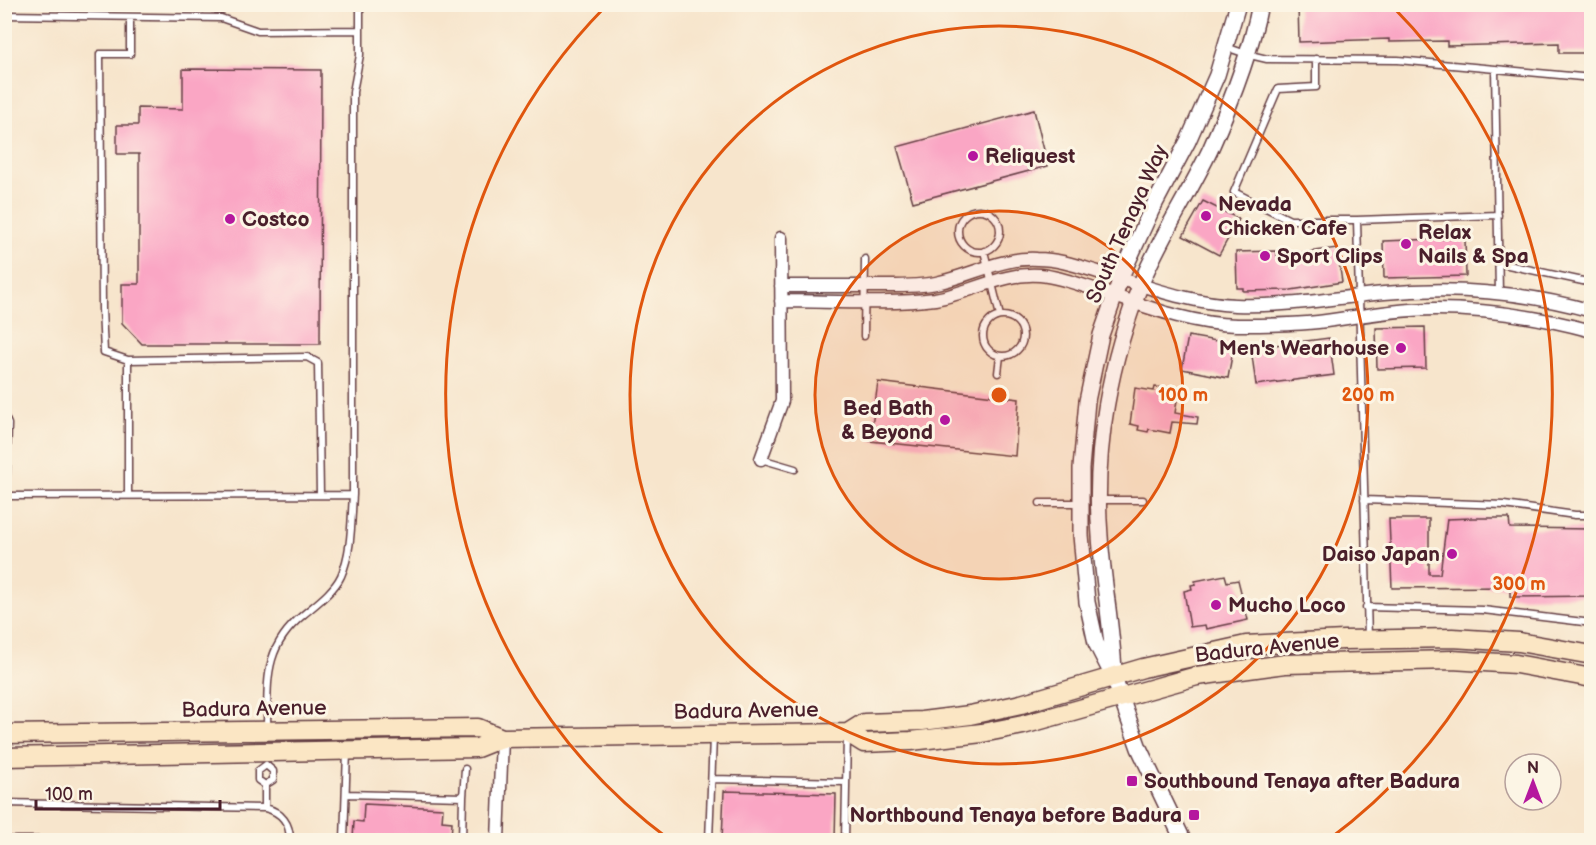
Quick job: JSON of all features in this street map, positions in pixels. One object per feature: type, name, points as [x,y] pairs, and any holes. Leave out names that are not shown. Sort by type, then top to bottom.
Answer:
[{"type":"main road","name":"Badura Avenue","points":[[4,757],[266,758],[348,749],[477,748],[502,738],[848,732],[864,723],[922,721],[970,715],[1020,705],[1143,668],[1246,645],[1452,638],[1519,642],[1592,655]]},
{"type":"main road","name":"Badura Avenue","points":[[848,732],[864,743],[946,739],[1023,725],[1197,676],[1285,664],[1452,660],[1516,664],[1592,678]]},
{"type":"main road","name":"Badura Avenue","points":[[4,734],[478,728],[502,738]]},
{"type":"main road","points":[[266,731],[266,758]]},
{"type":"street","name":"South Tenaya Way","points":[[1183,840],[1139,748],[1114,678],[1096,643],[1087,602],[1081,468],[1088,401],[1101,335],[1121,279],[1151,211],[1188,141],[1217,75],[1238,4]]},
{"type":"street","name":"South Tenaya Way","points":[[1114,678],[1113,638],[1100,534],[1100,469],[1107,405],[1122,341],[1141,285],[1171,221],[1209,151],[1238,82],[1260,4]]},
{"type":"street","points":[[761,459],[782,401],[781,238]]},
{"type":"street","points":[[781,286],[907,286],[935,283],[1008,260],[1045,259],[1067,263],[1183,298],[1235,305],[1289,304],[1433,290],[1533,297],[1592,311]]},
{"type":"street","points":[[781,301],[923,300],[939,298],[1024,275],[1050,276],[1178,316],[1234,325],[1290,324],[1434,309],[1482,310],[1529,316],[1592,331]]},
{"type":"street","points":[[498,840],[502,738]]},
{"type":"lane","points":[[266,731],[268,668],[278,640],[297,619],[320,601],[340,578],[348,556],[353,495],[353,92],[360,55],[360,4]]},
{"type":"lane","points":[[4,15],[221,18],[258,31],[360,30]]},
{"type":"lane","points":[[130,17],[130,54],[100,54],[104,352],[128,360],[307,357],[318,363],[320,495]]},
{"type":"lane","points":[[1225,47],[1267,59],[1398,60],[1592,78]]},
{"type":"lane","points":[[1316,59],[1316,87],[1278,89],[1234,192],[1290,220],[1498,215]]},
{"type":"lane","points":[[1495,69],[1499,293]]},
{"type":"lane","points":[[985,211],[992,214],[1000,226],[998,240],[994,246],[984,251],[974,251],[968,248],[960,238],[961,220],[971,212],[985,211]]},
{"type":"lane","points":[[1357,220],[1368,640]]},
{"type":"lane","points":[[984,251],[1000,316]]},
{"type":"lane","points":[[864,336],[866,259]]},
{"type":"lane","points":[[1499,263],[1592,283]]},
{"type":"lane","points":[[1007,316],[1018,322],[1023,335],[1019,348],[1014,353],[1000,356],[988,351],[982,333],[988,321],[1007,316]]},
{"type":"lane","points":[[998,373],[1000,356]]},
{"type":"lane","points":[[128,360],[128,494]]},
{"type":"lane","points":[[4,415],[8,424],[5,496],[353,495]]},
{"type":"lane","points":[[761,459],[795,469]]},
{"type":"lane","points":[[1100,500],[1143,500]]},
{"type":"lane","points":[[1364,500],[1504,504],[1592,515]]},
{"type":"lane","points":[[1040,503],[1081,503]]},
{"type":"lane","points":[[1366,607],[1483,610],[1592,623]]},
{"type":"lane","points":[[845,840],[848,732]]},
{"type":"lane","points":[[709,840],[713,734]]},
{"type":"lane","points":[[344,840],[348,749]]},
{"type":"lane","points":[[266,758],[258,771],[258,780],[266,785],[266,808]]},
{"type":"lane","points":[[462,840],[465,769]]},
{"type":"lane","points":[[712,779],[846,782]]},
{"type":"lane","points":[[346,794],[463,797]]},
{"type":"lane","points":[[4,803],[266,808],[277,811],[290,828],[290,840]]},
{"type":"lane","points":[[4,840],[50,840]]},
{"type":"building","points":[[1298,4],[1592,4],[1592,53],[1559,53],[1559,43],[1447,46],[1447,41],[1389,42],[1389,39],[1299,42]]},
{"type":"building","name":"Costco","points":[[183,69],[321,70],[320,344],[142,344],[122,323],[122,284],[139,284],[139,154],[117,154],[117,125],[138,125],[138,108],[183,109]]},
{"type":"building","name":"Reliquest","points":[[1034,110],[1048,166],[913,202],[897,147]]},
{"type":"building","points":[[1203,201],[1239,219],[1219,255],[1183,236]]},
{"type":"building","points":[[1465,238],[1466,276],[1384,278],[1383,241]]},
{"type":"building","points":[[1337,248],[1342,282],[1291,290],[1243,291],[1243,288],[1237,288],[1236,252],[1277,251],[1277,256]]},
{"type":"building","name":"Men's Wearhouse","points":[[1425,327],[1426,368],[1377,369],[1376,328]]},
{"type":"building","points":[[1188,336],[1234,344],[1228,378],[1182,369]]},
{"type":"building","points":[[1329,338],[1334,375],[1256,385],[1251,348]]},
{"type":"building","name":"Bed Bath & Beyond","points":[[878,382],[1019,399],[1015,456],[870,441]]},
{"type":"building","points":[[1155,387],[1167,388],[1167,392],[1178,394],[1175,413],[1198,417],[1197,424],[1172,422],[1170,433],[1149,429],[1148,432],[1138,430],[1139,426],[1130,424],[1135,388],[1154,391]]},
{"type":"building","points":[[1509,518],[1510,528],[1592,529],[1592,596],[1510,597],[1510,587],[1392,588],[1389,519],[1429,519],[1429,574],[1440,574],[1447,519]]},
{"type":"building","name":"Mucho Loco","points":[[1225,575],[1227,582],[1238,580],[1248,620],[1206,629],[1205,625],[1190,627],[1184,591],[1192,589],[1191,585],[1196,584],[1195,581]]},
{"type":"building","points":[[724,791],[836,794],[835,840],[722,840]]},
{"type":"building","points":[[364,804],[443,808],[442,821],[452,822],[451,840],[353,840],[354,821],[363,822]]},
{"type":"place","name":"Reliquest","points":[[973,156]]},
{"type":"place","name":"Nevada Chicken Cafe","points":[[1206,216]]},
{"type":"place","name":"Costco","points":[[230,219]]},
{"type":"place","name":"Relax Nails & Spa","points":[[1406,244]]},
{"type":"place","name":"Sport Clips","points":[[1265,256]]},
{"type":"place","name":"Men's Wearhouse","points":[[1401,348]]},
{"type":"place","name":"Bed Bath & Beyond","points":[[945,420]]},
{"type":"place","name":"Daiso Japan","points":[[1452,554]]},
{"type":"place","name":"Mucho Loco","points":[[1216,605]]},
{"type":"place","name":"Southbound Tenaya after Badura","points":[[1132,781]]},
{"type":"place","name":"Northbound Tenaya before Badura","points":[[1194,815]]}]
